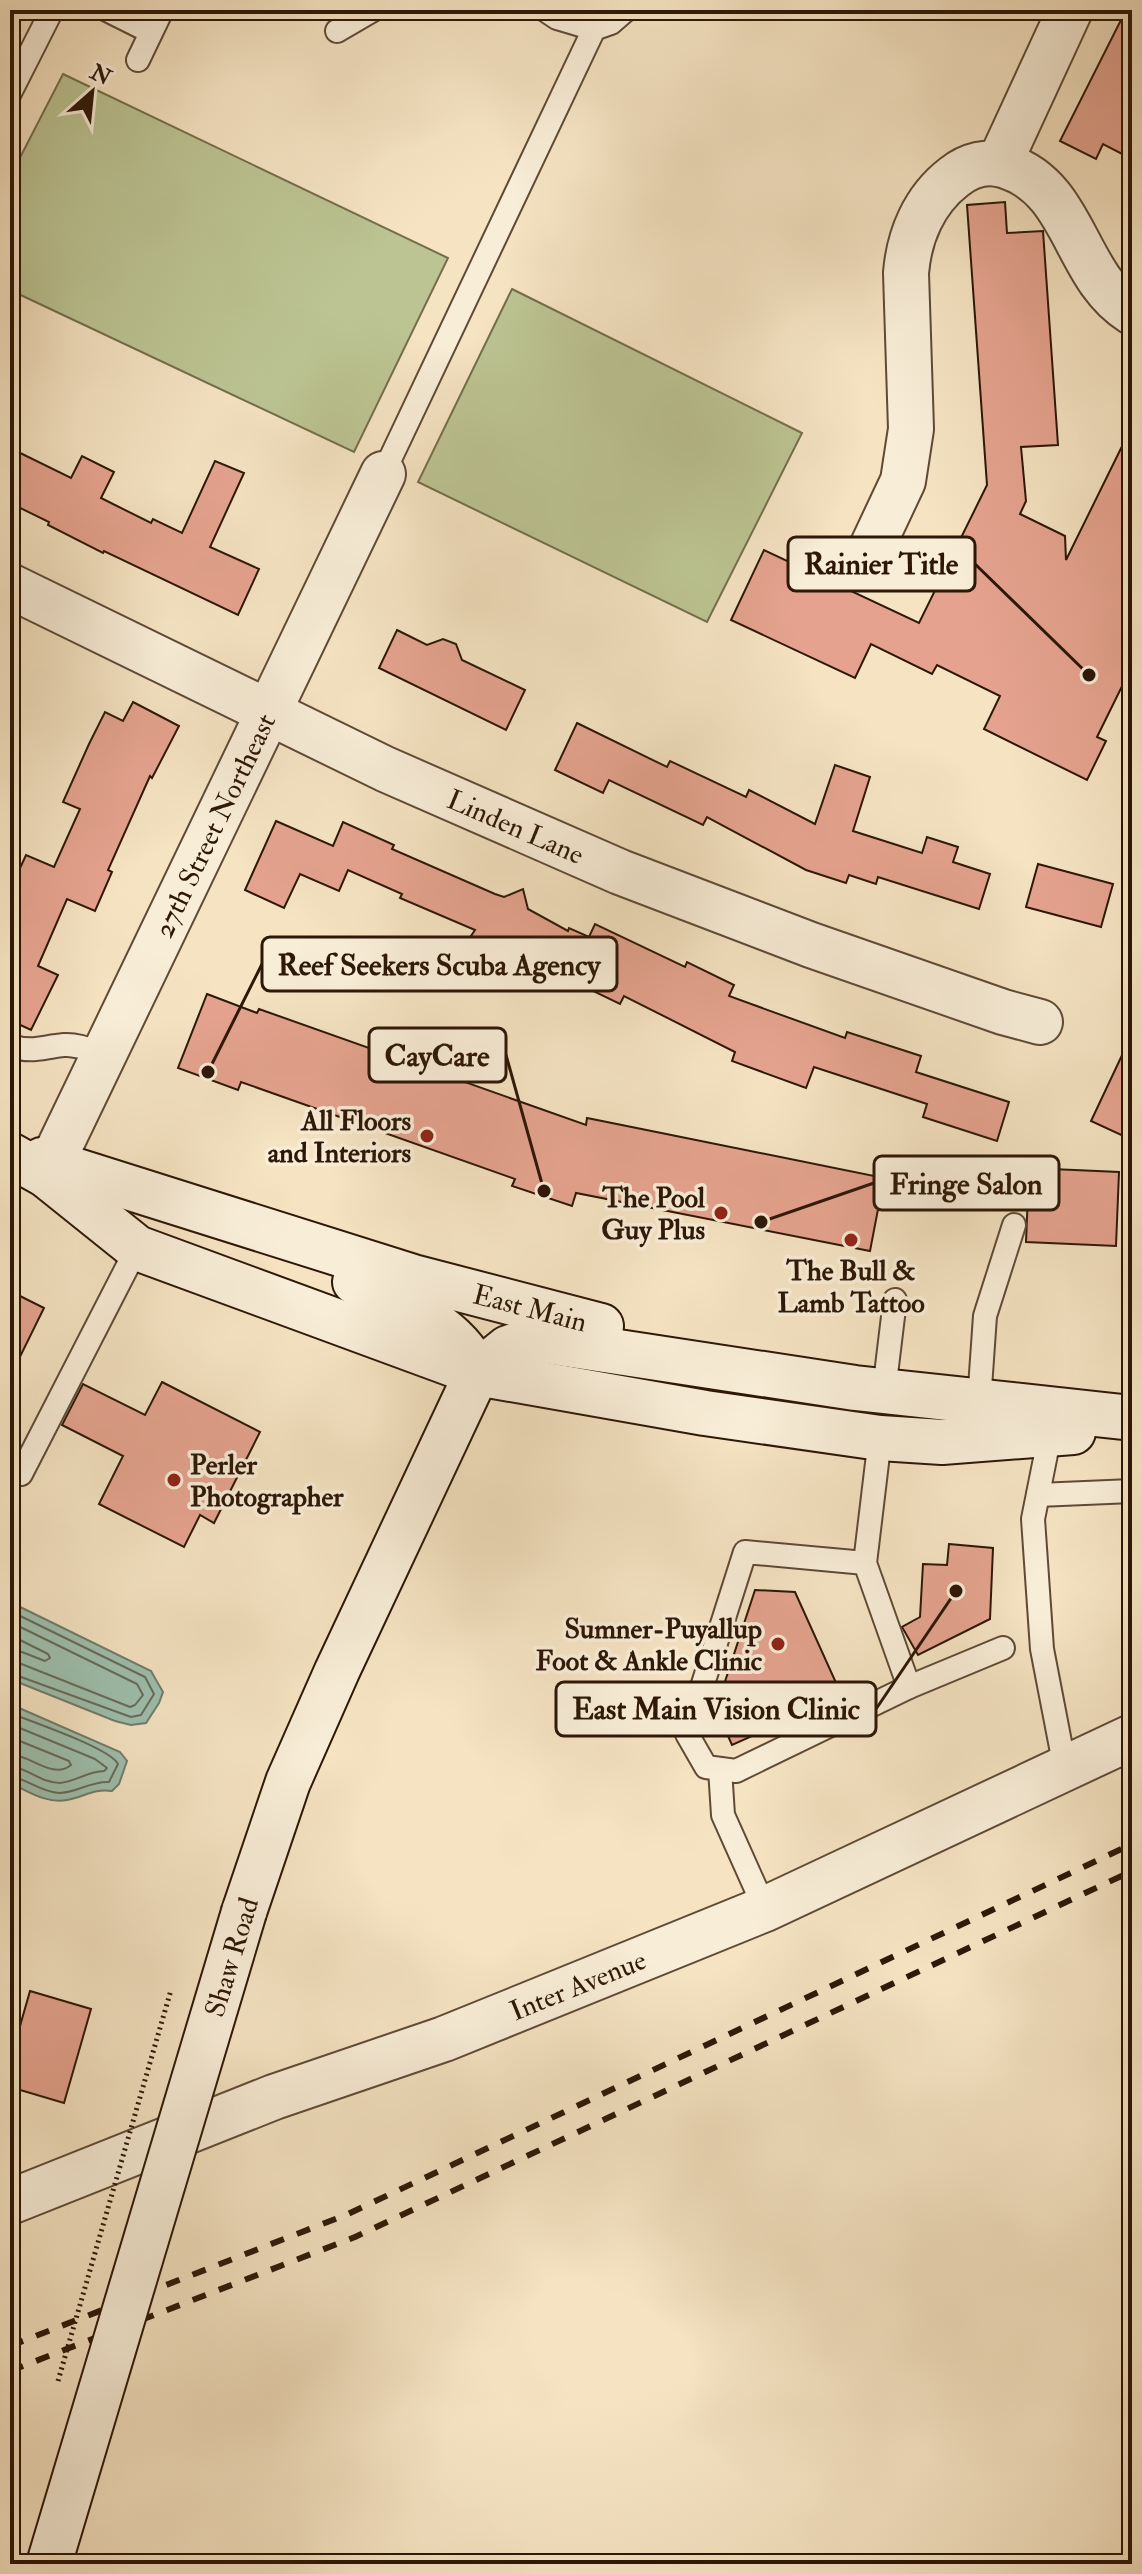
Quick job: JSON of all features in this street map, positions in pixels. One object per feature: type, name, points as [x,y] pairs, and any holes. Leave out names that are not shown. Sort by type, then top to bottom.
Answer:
[{"type":"main road","points":[[999,164],[1070,10]]},
{"type":"main road","points":[[872,547],[903,481],[911,429],[906,273],[912,236],[936,194],[953,178],[981,164],[999,164],[1035,179],[1057,203],[1106,290],[1132,312]]},
{"type":"main road","name":"27th Street Northeast","points":[[35,1165],[103,1054],[383,474]]},
{"type":"main road","name":"Linden Lane","points":[[10,586],[385,769],[620,872],[811,945],[1040,1022]]},
{"type":"main road","name":"East Main","points":[[10,1145],[137,1248],[477,1373],[705,1413],[880,1438],[942,1442],[1132,1428]]},
{"type":"main road","name":"East Main","points":[[35,1165],[209,1211],[413,1277],[565,1315],[693,1353],[870,1389]]},
{"type":"main road","name":"East Main","points":[[209,1211],[428,1319],[468,1354],[477,1373]]},
{"type":"main road","name":"East Main","points":[[477,1373],[508,1348],[533,1339],[870,1389],[1132,1418]]},
{"type":"main road","name":"Shaw Road","points":[[49,2564],[244,1912],[288,1782],[477,1373]]},
{"type":"main road","name":"Inter Avenue","points":[[10,2202],[274,2097],[444,2039],[765,1909],[1132,1737]]},
{"type":"lane","points":[[10,93],[52,10]]},
{"type":"lane","points":[[107,10],[151,32]]},
{"type":"lane","points":[[138,60],[162,10]]},
{"type":"lane","points":[[337,31],[373,10]]},
{"type":"lane","points":[[545,10],[557,18],[594,29],[611,23],[626,10]]},
{"type":"lane","points":[[383,474],[594,29]]},
{"type":"lane","points":[[10,1046],[43,1050],[71,1045],[103,1054]]},
{"type":"lane","points":[[979,1402],[985,1316],[1014,1225]]},
{"type":"lane","points":[[21,1474],[137,1248]]},
{"type":"lane","points":[[870,1389],[895,1300]]},
{"type":"lane","points":[[1050,1434],[1033,1519],[1042,1649],[1065,1768]]},
{"type":"lane","points":[[880,1438],[865,1563],[909,1687]]},
{"type":"lane","points":[[1038,1495],[1132,1491]]},
{"type":"lane","points":[[865,1563],[745,1552],[687,1734],[706,1767],[736,1771],[909,1687],[1003,1648]]},
{"type":"lane","points":[[720,1769],[723,1815],[765,1909]]},
{"type":"path","points":[[58,2382],[171,1990]]},
{"type":"green space","points":[[63,74],[448,258],[354,452],[10,290],[10,177]]},
{"type":"green space","points":[[512,289],[802,433],[707,622],[418,482]]},
{"type":"water","points":[[10,1602],[151,1671],[163,1692],[146,1723],[131,1725],[115,1721],[10,1679]]},
{"type":"water","points":[[10,1704],[120,1752],[127,1761],[119,1784],[112,1791],[59,1801],[37,1796],[10,1783]]},
{"type":"building","points":[[1126,10],[1132,10],[1132,159],[1103,144],[1096,159],[1060,141]]},
{"type":"building","points":[[1005,202],[1007,233],[1043,231],[1058,445],[1021,447],[1026,501],[1020,514],[1065,536],[1066,560],[1132,426],[1132,666],[1097,737],[1106,741],[1087,780],[984,729],[1000,696],[937,665],[932,674],[871,644],[855,678],[731,620],[764,550],[919,623],[987,485],[967,205]]},
{"type":"building","points":[[10,448],[71,478],[82,456],[114,472],[101,498],[151,523],[153,519],[182,533],[215,461],[244,473],[210,547],[259,569],[238,615],[103,553],[10,503]]},
{"type":"building","points":[[397,630],[427,645],[443,639],[456,644],[462,660],[525,690],[506,730],[379,668]]},
{"type":"building","points":[[133,702],[179,726],[152,778],[150,776],[108,870],[112,872],[95,911],[67,899],[38,966],[58,975],[31,1030],[14,1022],[10,1029],[10,890],[26,855],[54,867],[80,809],[63,802],[89,744],[105,712],[123,721]]},
{"type":"building","points":[[577,723],[667,767],[670,761],[746,797],[749,790],[815,824],[835,765],[870,777],[853,831],[922,853],[927,837],[958,847],[953,862],[990,874],[979,909],[878,877],[876,884],[849,875],[846,883],[806,870],[707,817],[703,825],[609,780],[603,793],[555,770]]},
{"type":"building","points":[[276,821],[333,846],[343,822],[394,845],[392,849],[495,894],[504,897],[523,889],[528,909],[568,931],[569,928],[589,937],[595,924],[685,967],[687,962],[734,985],[729,996],[845,1038],[847,1032],[921,1056],[916,1072],[1009,1102],[997,1141],[923,1117],[927,1104],[814,1067],[806,1088],[732,1061],[735,1052],[624,996],[620,1004],[519,955],[516,960],[471,936],[475,930],[400,898],[402,894],[348,870],[339,891],[300,874],[284,908],[245,890]]},
{"type":"building","points":[[1038,864],[1113,884],[1101,927],[1026,907]]},
{"type":"building","points":[[207,994],[257,1013],[259,1009],[586,1125],[587,1118],[884,1178],[870,1251],[576,1193],[572,1206],[512,1186],[515,1179],[241,1082],[238,1090],[178,1068]]},
{"type":"building","points":[[1132,1034],[1132,1140],[1091,1121]]},
{"type":"building","points":[[1029,1168],[1119,1172],[1116,1246],[1026,1242]]},
{"type":"building","points":[[10,1291],[44,1308],[10,1377]]},
{"type":"building","name":"Perler Photographer","points":[[162,1382],[260,1432],[214,1523],[200,1515],[184,1547],[99,1504],[123,1456],[62,1425],[83,1384],[145,1415]]},
{"type":"building","points":[[949,1544],[993,1548],[990,1619],[918,1655],[902,1627],[920,1617],[923,1564],[947,1565]]},
{"type":"building","name":"Sumner-Puyallup Foot & Ankle Clinic","points":[[755,1590],[795,1592],[842,1696],[732,1745],[716,1709]]},
{"type":"building","points":[[30,1991],[91,2009],[64,2103],[10,2087],[10,2061]]},
{"type":"railway","points":[[10,2346],[348,2214],[1132,1844]]},
{"type":"railway","points":[[10,2371],[355,2237],[1132,1871]]},
{"type":"place","name":"Rainier Title","points":[[1089,675]]},
{"type":"place","name":"Reef Seekers Scuba Agency","points":[[208,1072]]},
{"type":"place","name":"All Floors and Interiors","points":[[427,1136]]},
{"type":"place","name":"CayCare","points":[[544,1191]]},
{"type":"place","name":"The Pool Guy Plus","points":[[721,1213]]},
{"type":"place","name":"Fringe Salon","points":[[761,1222]]},
{"type":"place","name":"The Bull & Lamb Tattoo","points":[[851,1240]]},
{"type":"place","name":"Perler Photographer","points":[[174,1480]]},
{"type":"place","name":"East Main Vision Clinic","points":[[956,1591]]},
{"type":"place","name":"Sumner-Puyallup Foot & Ankle Clinic","points":[[778,1644]]}]
